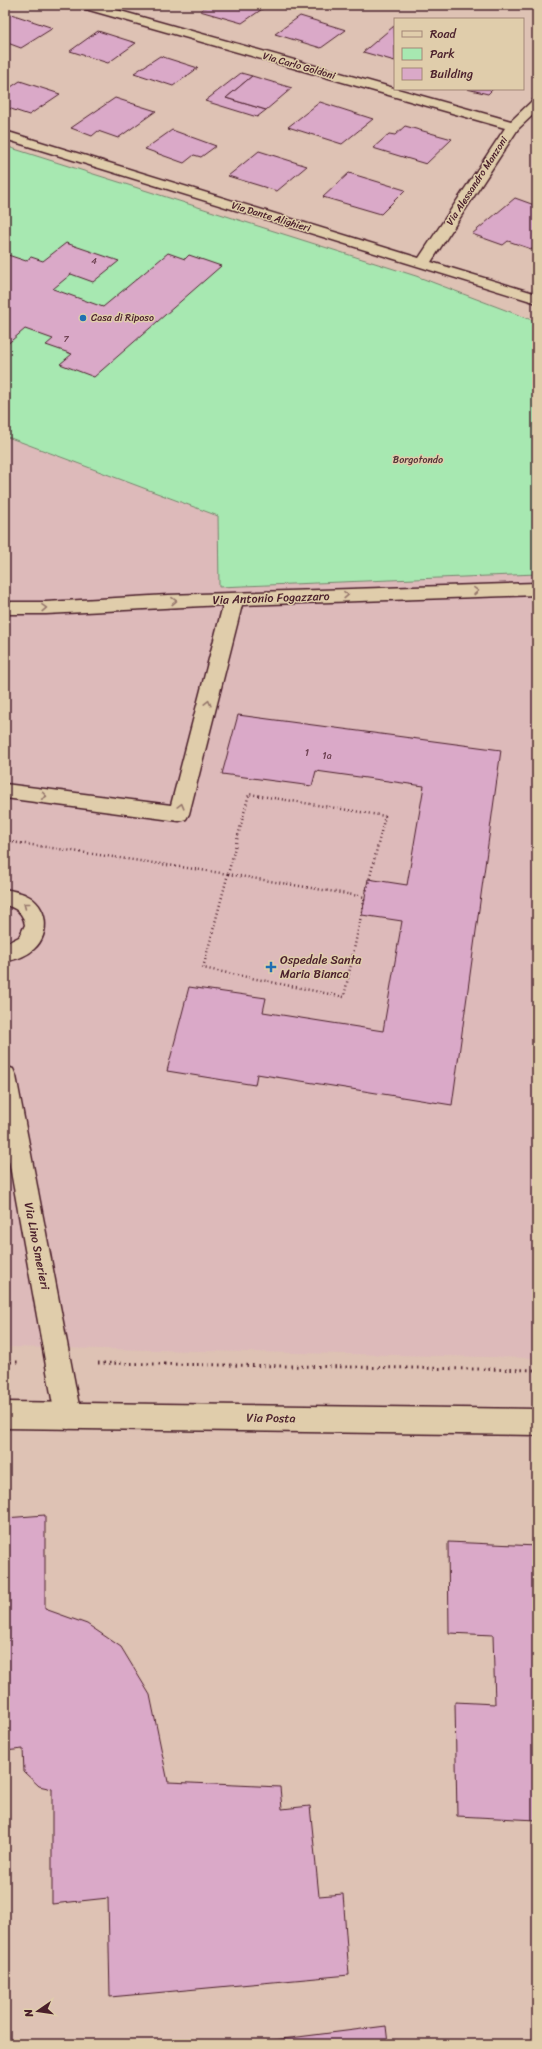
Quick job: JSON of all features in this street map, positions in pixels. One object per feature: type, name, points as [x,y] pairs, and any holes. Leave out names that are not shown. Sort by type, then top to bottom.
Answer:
[{"type":"street","name":"Via Carlo Goldoni","points":[[86,5],[513,126]]},
{"type":"street","name":"Via Alessandro Manzoni","points":[[423,263],[513,126],[537,104]]},
{"type":"street","name":"Via Dante Alighieri","points":[[5,135],[537,299]]},
{"type":"street","name":"Via Antonio Fogazzaro","points":[[5,608],[46,608],[234,599],[537,589]]},
{"type":"street","points":[[5,791],[179,814],[234,599]]},
{"type":"street","points":[[5,897],[24,902],[31,908],[35,916],[36,924],[34,933],[28,941],[8,957]]},
{"type":"street","name":"Via Lino Smerieri","points":[[5,1076],[68,1416]]},
{"type":"street","name":"Via Posta","points":[[5,1415],[537,1422]]},
{"type":"path","points":[[249,794],[385,816],[365,897],[344,997],[203,968],[249,794]]},
{"type":"path","points":[[5,841],[229,874],[365,897]]},
{"type":"path","points":[[5,1362],[537,1370]]},
{"type":"shaded area","name":"Ospedale Santa Maria Bianca","points":[[5,436],[218,516],[219,587],[537,574],[537,1358],[5,1347]]},
{"type":"green space","name":"Borgotondo","points":[[5,146],[416,276],[537,322],[537,574],[219,587],[218,516],[5,436]]},
{"type":"building","points":[[208,5],[268,5],[242,23],[200,11]]},
{"type":"building","points":[[11,14],[53,28],[21,48],[5,42],[5,18]]},
{"type":"building","points":[[300,16],[346,30],[321,48],[275,34]]},
{"type":"building","points":[[394,26],[394,61],[363,52]]},
{"type":"building","points":[[98,31],[136,43],[108,63],[70,51]]},
{"type":"building","points":[[160,56],[198,68],[173,86],[134,73]]},
{"type":"building","points":[[241,73],[252,76],[226,98],[266,110],[257,117],[205,101]]},
{"type":"building","points":[[252,76],[292,88],[266,110],[226,98]]},
{"type":"building","points":[[20,81],[60,94],[29,115],[5,107],[5,91]]},
{"type":"building","points":[[471,90],[492,90],[488,94]]},
{"type":"building","points":[[115,98],[156,111],[118,138],[98,131],[92,136],[71,128]]},
{"type":"building","points":[[320,102],[373,119],[342,144],[288,127]]},
{"type":"building","points":[[405,126],[452,139],[426,164],[373,148],[389,134],[395,135]]},
{"type":"building","points":[[172,130],[216,146],[201,157],[194,155],[184,163],[145,149]]},
{"type":"building","points":[[259,151],[307,166],[277,191],[228,176]]},
{"type":"building","points":[[349,173],[405,190],[381,214],[323,197]]},
{"type":"building","points":[[515,198],[537,206],[537,251],[508,241],[503,245],[472,234]]},
{"type":"building","name":"Casa di Riposo","points":[[66,243],[119,261],[93,282],[71,274],[53,289],[103,307],[168,253],[185,259],[189,255],[221,266],[94,377],[60,364],[72,354],[46,345],[53,339],[25,329],[5,346],[5,254],[26,261],[31,257],[43,261]]},
{"type":"building","points":[[238,715],[501,750],[452,1105],[257,1074],[255,1085],[167,1071],[189,987],[266,998],[263,1012],[383,1031],[402,921],[362,915],[368,879],[407,885],[424,786],[316,771],[312,786],[222,774]]},
{"type":"building","points":[[45,1515],[45,1609],[87,1624],[121,1647],[150,1695],[168,1782],[280,1787],[282,1809],[310,1806],[319,1896],[343,1894],[349,1975],[110,1997],[108,1898],[52,1904],[52,1789],[39,1786],[24,1772],[23,1749],[5,1751],[5,1518]]},
{"type":"building","points":[[448,1542],[537,1546],[537,1820],[457,1816],[455,1702],[495,1704],[493,1635],[449,1633]]},
{"type":"building","points":[[386,2026],[388,2044],[258,2044],[258,2042]]},
{"type":"place","name":"Casa di Riposo","points":[[83,318]]},
{"type":"place","name":"Ospedale Santa Maria Bianca","points":[[271,967]]}]
